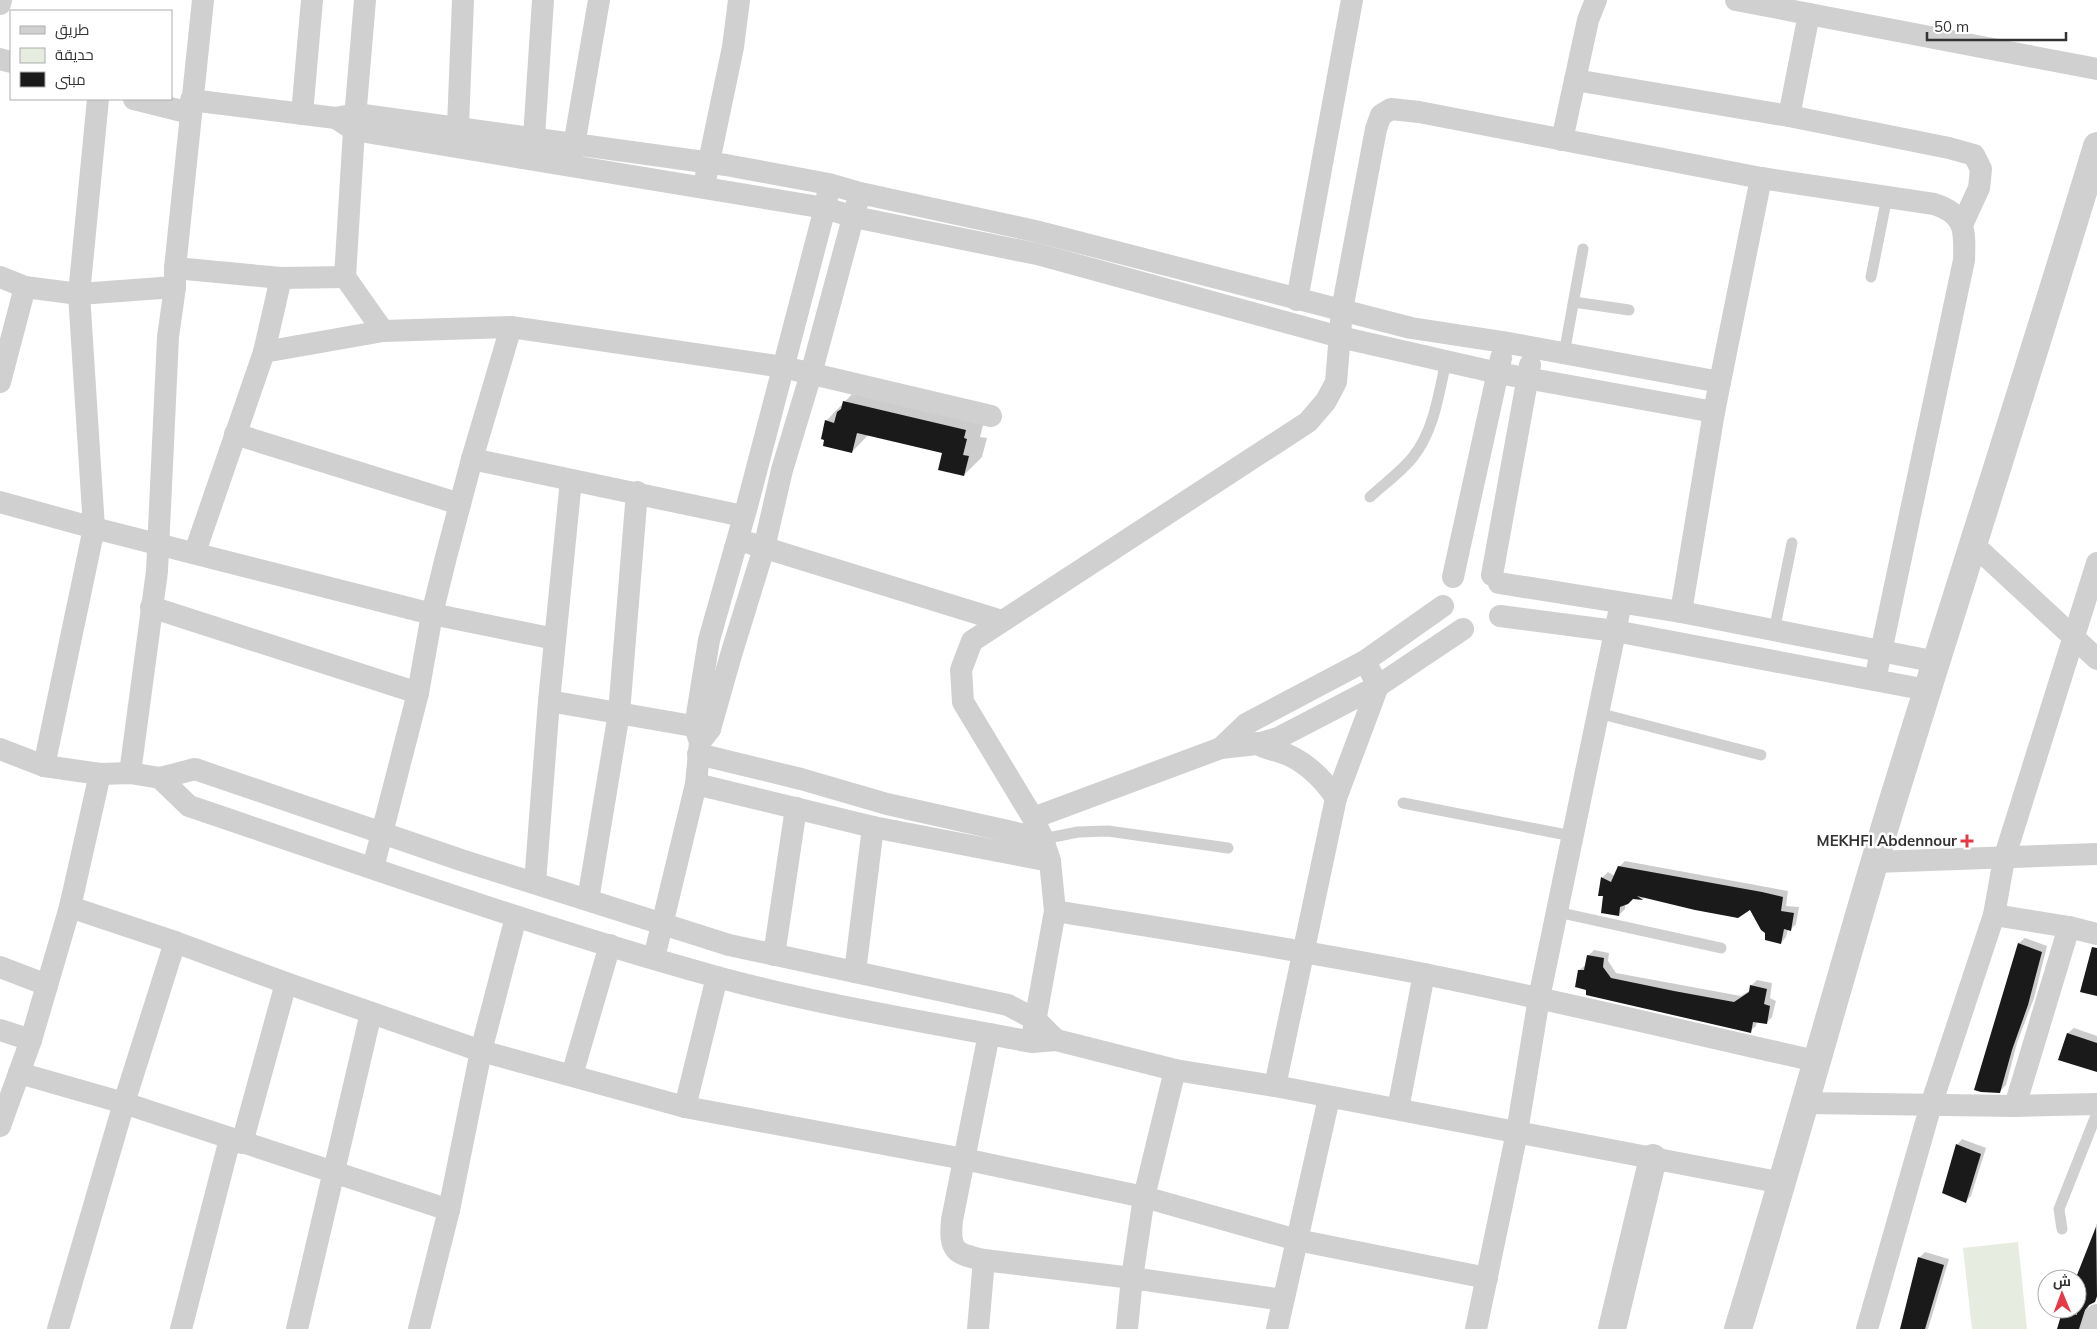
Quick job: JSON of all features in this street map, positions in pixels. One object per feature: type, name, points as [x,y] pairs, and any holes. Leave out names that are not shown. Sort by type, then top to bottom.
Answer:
[{"type":"street","points":[[0,4],[1,0]]},
{"type":"street","points":[[130,773],[157,571],[168,337],[203,0]]},
{"type":"street","points":[[302,114],[312,0]]},
{"type":"street","points":[[365,0],[348,120],[345,277],[383,331]]},
{"type":"street","points":[[458,126],[463,0]]},
{"type":"street","points":[[534,138],[543,0]]},
{"type":"street","points":[[570,166],[599,0]]},
{"type":"street","points":[[705,188],[708,162],[734,47],[740,0]]},
{"type":"street","points":[[1297,300],[1352,0]]},
{"type":"street","points":[[1562,140],[1588,20],[1596,0]]},
{"type":"street","points":[[1736,0],[2097,69]]},
{"type":"street","points":[[1789,116],[1810,14]]},
{"type":"street","points":[[1575,80],[1789,116],[1949,148],[1974,155],[1981,170],[1979,188],[1962,225]]},
{"type":"street","points":[[44,766],[94,528],[79,294],[98,100]]},
{"type":"street","points":[[141,100],[191,107],[302,114],[348,120],[570,166],[825,208],[854,217],[1037,254],[1340,337],[1498,373],[1714,412]]},
{"type":"street","points":[[1034,1031],[1055,911],[1050,861],[1043,839],[1033,818],[963,702],[961,670],[972,640],[1308,422],[1326,401],[1336,382],[1342,310],[1377,121],[1386,111],[1419,112],[1761,178],[1946,208],[1954,213],[1962,225],[1965,240],[1964,260],[1875,680]]},
{"type":"street","points":[[348,120],[458,126],[708,162],[829,184],[860,193],[1035,231],[1182,268],[1297,300],[1412,328],[1503,342],[1532,349],[1720,382]]},
{"type":"street","points":[[1738,1329],[1783,1183],[1816,1061],[1927,690],[1974,545],[2097,146]]},
{"type":"street","points":[[1681,612],[1714,412],[1761,178]]},
{"type":"street","points":[[654,958],[696,784],[709,640],[825,208],[829,184]]},
{"type":"street","points":[[701,738],[731,655],[764,548],[782,470],[811,374],[860,193]]},
{"type":"street","points":[[0,276],[25,287],[79,294],[175,277],[345,277]]},
{"type":"street","points":[[195,552],[264,352],[281,278]]},
{"type":"street","points":[[0,382],[25,287]]},
{"type":"street","points":[[373,868],[418,693],[432,614],[460,504],[511,327]]},
{"type":"street","points":[[264,352],[383,331],[511,327],[783,367],[991,416]]},
{"type":"street","points":[[1453,577],[1498,373],[1503,342]]},
{"type":"street","points":[[1532,349],[1496,579],[1505,599],[1500,616],[1493,624],[1484,629],[1473,631],[1463,629],[1454,624],[1447,616],[1443,606],[1443,595],[1446,585],[1462,571],[1472,569],[1483,570],[1496,579],[1621,603],[1681,612],[1882,653],[1937,662]]},
{"type":"street","points":[[235,434],[460,504]]},
{"type":"street","points":[[472,459],[637,492],[743,516]]},
{"type":"street","points":[[535,883],[549,700],[571,480]]},
{"type":"street","points":[[588,900],[619,713],[637,492]]},
{"type":"street","points":[[0,502],[94,528],[195,552],[432,614],[555,638]]},
{"type":"street","points":[[736,539],[1002,621]]},
{"type":"street","points":[[1974,545],[2097,659]]},
{"type":"street","points":[[1867,1329],[1931,1105],[1994,915],[2004,859],[2097,563]]},
{"type":"street","points":[[1476,1329],[1517,1132],[1538,998],[1621,603]]},
{"type":"street","points":[[1222,748],[1246,724],[1364,661],[1443,606]]},
{"type":"street","points":[[151,607],[418,693]]},
{"type":"street","points":[[1500,616],[1615,630],[1927,690]]},
{"type":"street","points":[[1033,818],[1222,748],[1257,744],[1278,738],[1378,686],[1463,629]]},
{"type":"street","points":[[1275,1086],[1336,798],[1378,686],[1364,661]]},
{"type":"street","points":[[549,700],[619,713],[701,738],[801,779],[887,804],[1043,839]]},
{"type":"street","points":[[1246,724],[1257,744],[1286,754],[1302,764],[1324,781],[1336,798]]},
{"type":"street","points":[[0,748],[44,766],[100,774],[130,773],[160,778],[195,768],[535,883],[729,945],[1008,1005],[1034,1031],[1056,1040],[1175,1070],[1275,1086],[1329,1098],[1398,1109],[1783,1183]]},
{"type":"street","points":[[0,1123],[31,1040],[70,907],[100,774]]},
{"type":"street","points":[[160,778],[189,806],[516,917],[717,977],[852,1008],[989,1034],[1034,1031]]},
{"type":"street","points":[[696,784],[873,827],[1050,861]]},
{"type":"street","points":[[774,955],[796,808]]},
{"type":"street","points":[[855,972],[873,827]]},
{"type":"street","points":[[1875,862],[2004,859],[2097,854]]},
{"type":"street","points":[[70,907],[175,942],[481,1051],[685,1107],[964,1159],[1144,1197],[1297,1240],[1487,1278]]},
{"type":"street","points":[[1055,911],[1303,951],[1424,974],[1816,1061]]},
{"type":"street","points":[[1994,915],[2069,926],[2097,934]]},
{"type":"street","points":[[419,1329],[449,1210],[481,1051],[516,917]]},
{"type":"street","points":[[2015,1106],[2069,926]]},
{"type":"street","points":[[58,1329],[124,1103],[175,942]]},
{"type":"street","points":[[572,1075],[610,945]]},
{"type":"street","points":[[0,967],[47,985]]},
{"type":"street","points":[[1398,1109],[1424,974]]},
{"type":"street","points":[[685,1107],[717,977]]},
{"type":"street","points":[[181,1329],[236,1141],[286,983]]},
{"type":"street","points":[[297,1329],[371,1013]]},
{"type":"street","points":[[0,1030],[31,1040]]},
{"type":"street","points":[[989,1034],[952,1220],[950,1239],[952,1245],[965,1256],[984,1260],[1132,1278],[1283,1300]]},
{"type":"street","points":[[1127,1329],[1132,1278],[1144,1197],[1175,1070]]},
{"type":"street","points":[[19,1073],[124,1103],[449,1210]]},
{"type":"street","points":[[1277,1329],[1329,1098]]},
{"type":"street","points":[[1805,1103],[2015,1106],[2097,1104]]},
{"type":"street","points":[[1612,1329],[1653,1158]]},
{"type":"street","points":[[978,1329],[984,1260]]},
{"type":"street","points":[[2092,1329],[2097,1315]]},
{"type":"lane","points":[[1871,277],[1887,197]]},
{"type":"lane","points":[[1564,354],[1583,249]]},
{"type":"lane","points":[[1574,302],[1629,310]]},
{"type":"lane","points":[[1370,497],[1413,456],[1424,438],[1435,410],[1446,361]]},
{"type":"lane","points":[[1774,631],[1792,542]]},
{"type":"lane","points":[[1598,713],[1760,755]]},
{"type":"lane","points":[[1403,803],[1572,836]]},
{"type":"lane","points":[[1043,839],[1078,832],[1108,831],[1228,848]]},
{"type":"lane","points":[[1557,912],[1721,948]]},
{"type":"lane","points":[[2062,1229],[2059,1209],[2097,1113]]},
{"type":"green space","points":[[2018,1242],[2027,1329],[1972,1329],[1963,1248]]},
{"type":"building","points":[[843,401],[966,430],[964,438],[967,439],[963,455],[969,456],[964,476],[938,470],[942,453],[857,433],[852,453],[823,446],[824,440],[821,439],[825,420],[834,423]]},
{"type":"building","points":[[1618,866],[1783,897],[1781,911],[1794,913],[1791,931],[1784,929],[1781,944],[1765,940],[1765,933],[1761,930],[1750,910],[1738,918],[1637,896],[1643,900],[1633,899],[1628,904],[1620,907],[1619,916],[1601,913],[1603,896],[1598,896],[1601,877],[1611,882]]},
{"type":"building","points":[[2018,943],[2042,952],[2028,1005],[2012,1050],[2000,1093],[1981,1092],[1974,1090]]},
{"type":"building","points":[[2092,947],[2097,948],[2097,996],[2080,992]]},
{"type":"building","points":[[1587,955],[1604,958],[1603,967],[1611,978],[1674,991],[1734,1002],[1749,992],[1750,985],[1767,989],[1764,1004],[1770,1006],[1767,1024],[1753,1022],[1751,1033],[1586,995],[1586,990],[1575,987],[1578,970],[1584,970]]},
{"type":"building","points":[[2067,1033],[2097,1043],[2097,1072],[2058,1060]]},
{"type":"building","points":[[1956,1144],[1981,1154],[1966,1203],[1942,1193]]},
{"type":"building","points":[[2096,1227],[2097,1296],[2095,1302],[2087,1308],[2087,1269],[2079,1269]]},
{"type":"building","points":[[1918,1257],[1944,1265],[1925,1329],[1900,1329]]},
{"type":"building","points":[[2060,1319],[2082,1319],[2079,1329],[2057,1329]]},
{"type":"place","name":"MEKHFI Abdennour","points":[[1967,841]]}]
